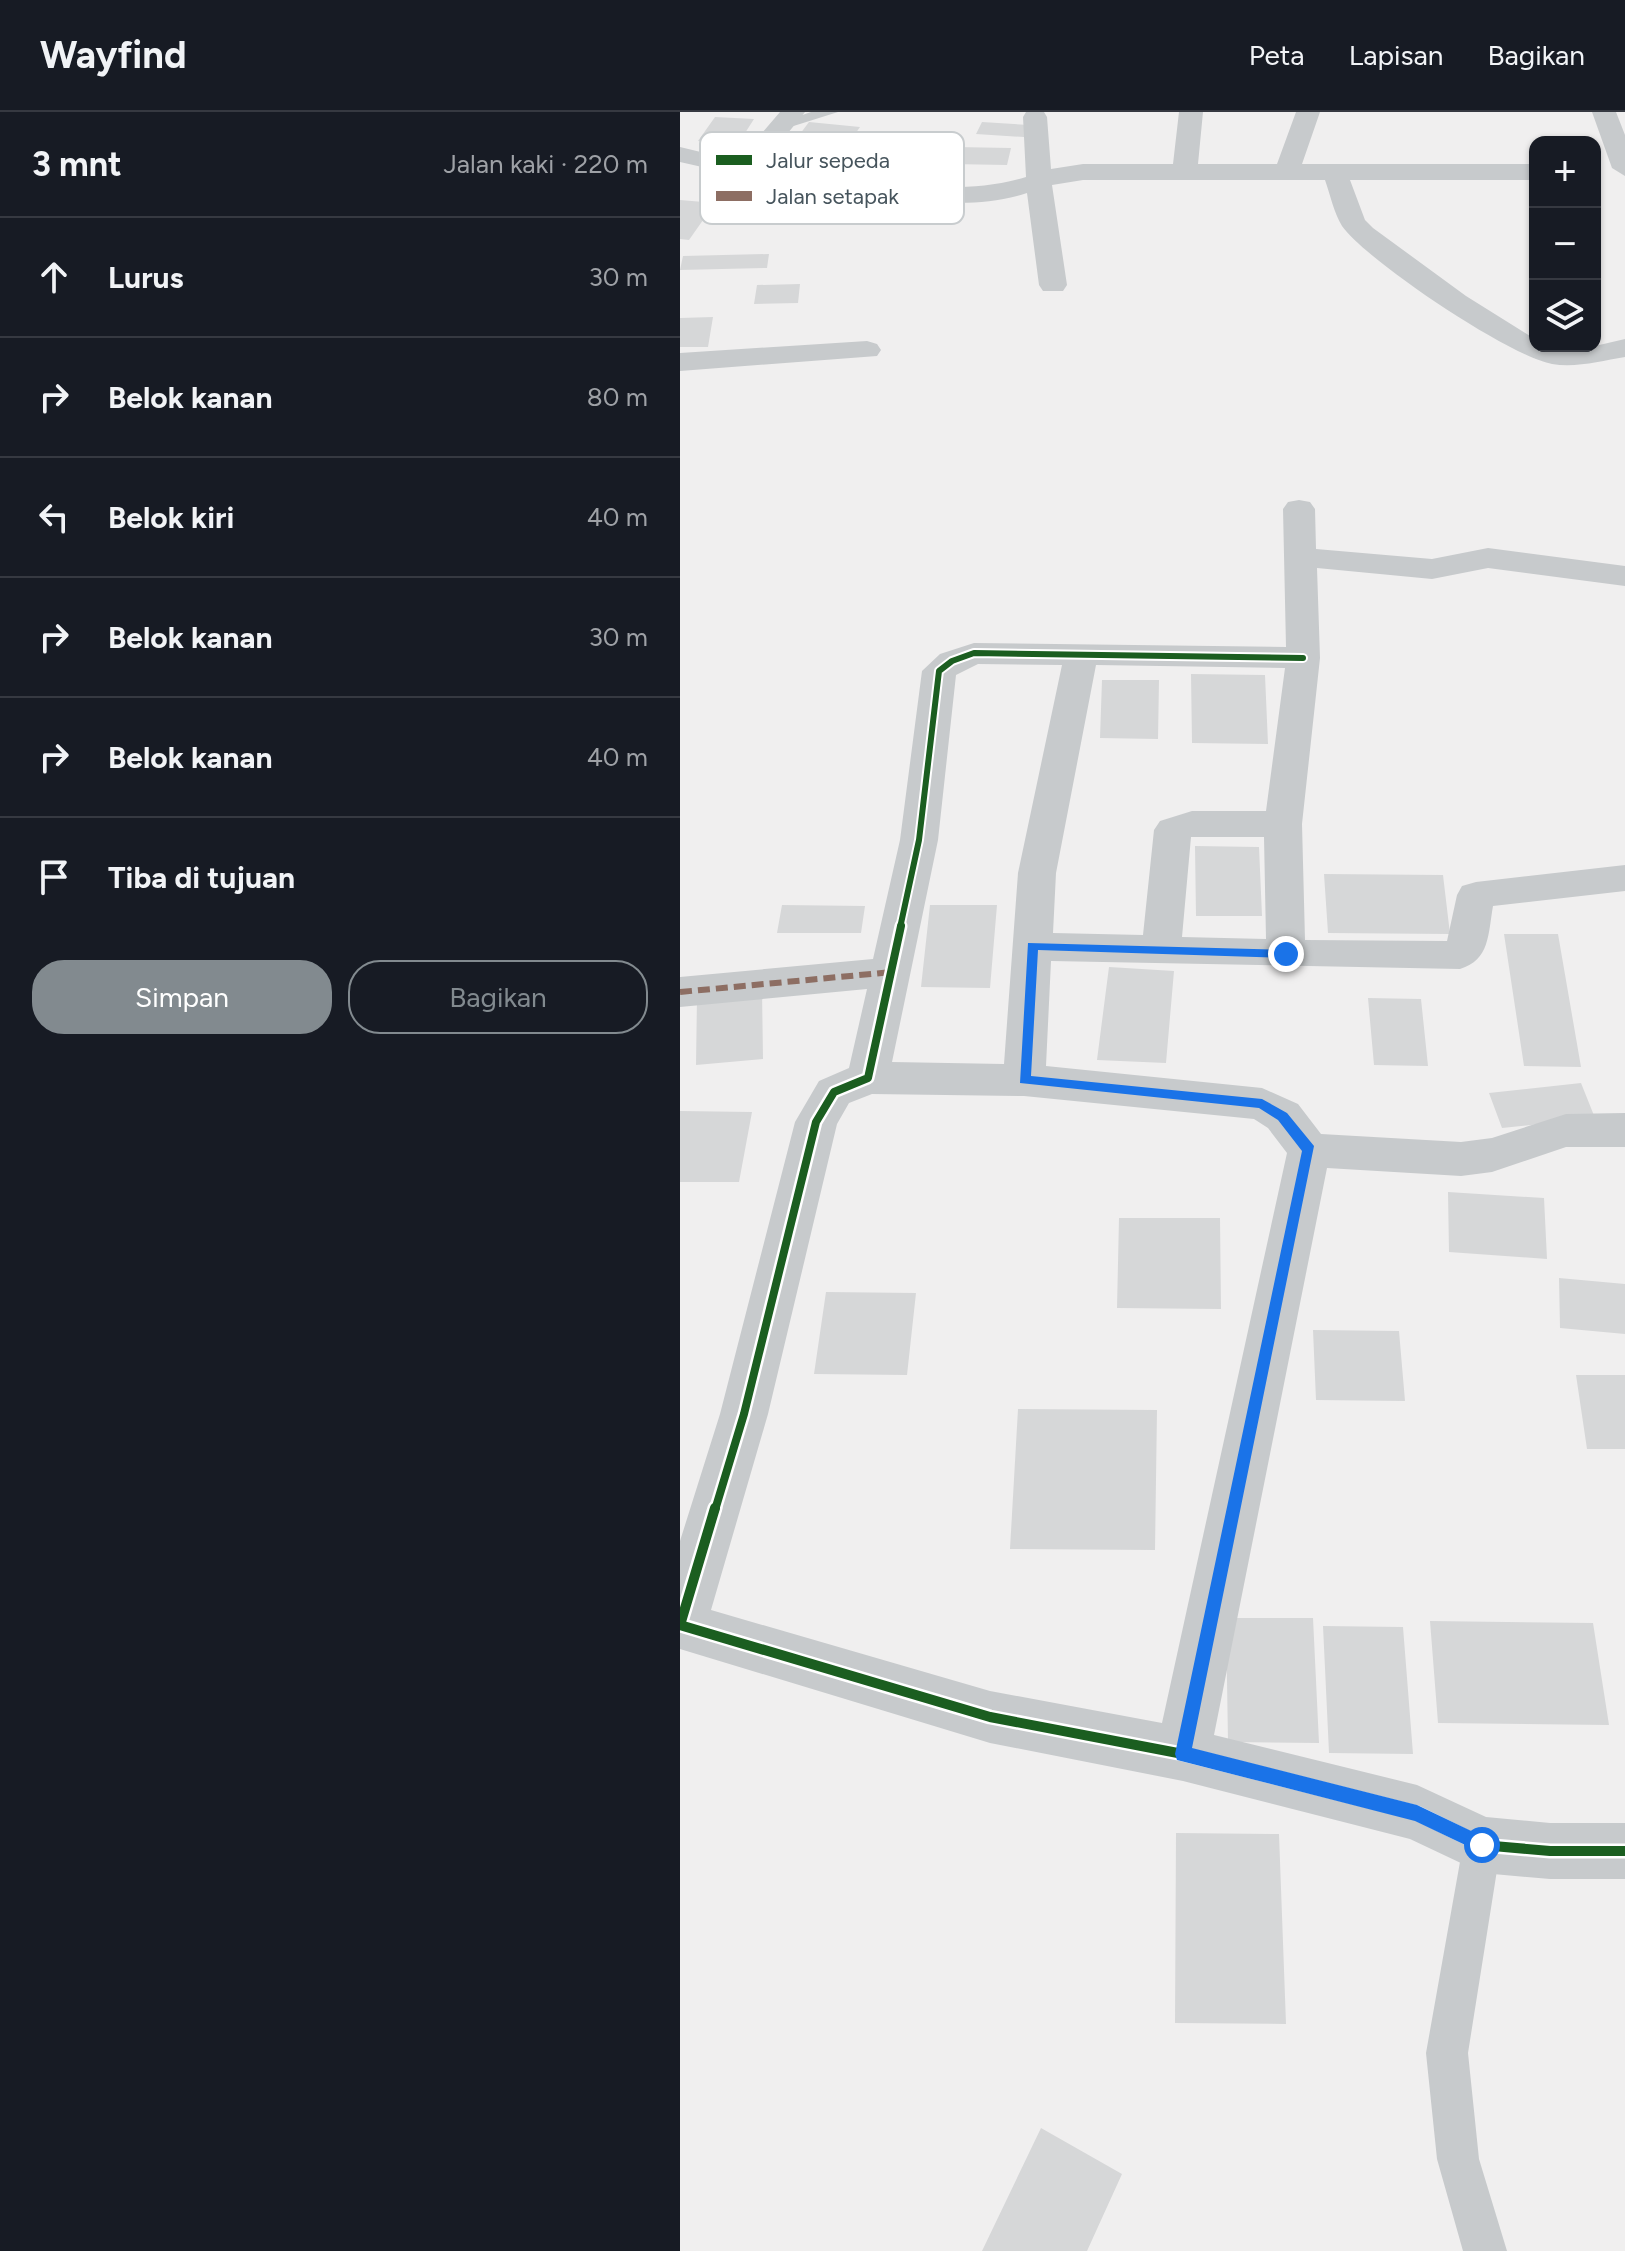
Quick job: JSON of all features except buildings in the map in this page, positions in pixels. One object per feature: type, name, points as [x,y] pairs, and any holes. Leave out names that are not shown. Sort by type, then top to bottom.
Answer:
[{"type":"street","points":[[1185,170],[1191,112]]},
{"type":"street","points":[[1288,169],[1308,112]]},
{"type":"street","points":[[1601,172],[1625,170],[1604,112]]},
{"type":"street","points":[[1035,117],[1039,184],[1053,285]]},
{"type":"street","points":[[680,154],[700,159]]},
{"type":"street","points":[[964,195],[999,194],[1039,184],[1062,174],[1083,172],[1288,169],[1529,172]]},
{"type":"street","points":[[1334,170],[1353,222],[1364,234],[1510,337],[1550,355],[1590,354],[1625,348]]},
{"type":"street","points":[[680,362],[867,350]]},
{"type":"street","points":[[1286,954],[1283,824],[1303,658],[1299,509]]},
{"type":"street","points":[[1302,557],[1432,569],[1488,558],[1625,576]]},
{"type":"street","points":[[868,1078],[919,840],[939,671],[952,661],[974,653],[1303,658]]},
{"type":"street","points":[[1024,1080],[1037,873],[1081,655]]},
{"type":"street","points":[[1161,951],[1173,830],[1192,824],[1283,824]]},
{"type":"street","points":[[1032,946],[1286,954],[1460,955],[1465,951],[1476,895],[1625,878]]},
{"type":"street","points":[[680,992],[892,972]]},
{"type":"street","points":[[1625,1130],[1580,1128],[1555,1133],[1507,1152],[1478,1157],[1435,1158],[1309,1150],[1283,1116],[1262,1104],[1024,1080],[868,1078],[834,1092],[816,1122],[744,1414],[680,1625],[990,1717],[1183,1754],[1417,1813],[1482,1845],[1550,1851],[1625,1851]]},
{"type":"street","points":[[1183,1754],[1309,1150]]},
{"type":"lane","points":[[789,118],[830,112]]},
{"type":"lane","points":[[1482,1845],[1447,2053],[1458,2159],[1485,2251]]},
{"type":"marked path","points":[[680,992],[892,972]]},
{"type":"cycle path","points":[[680,1625],[744,1414],[816,1122],[834,1092],[868,1078],[919,840],[939,671],[952,661],[974,653],[1303,658]]},
{"type":"cycle path","points":[[680,1625],[990,1717],[1183,1754],[1417,1813],[1482,1845],[1550,1851],[1625,1851]]},
{"type":"route","points":[[1286,954],[1032,946],[1024,1080],[1262,1104],[1283,1116],[1309,1150],[1183,1754],[1417,1813],[1482,1845]]}]
